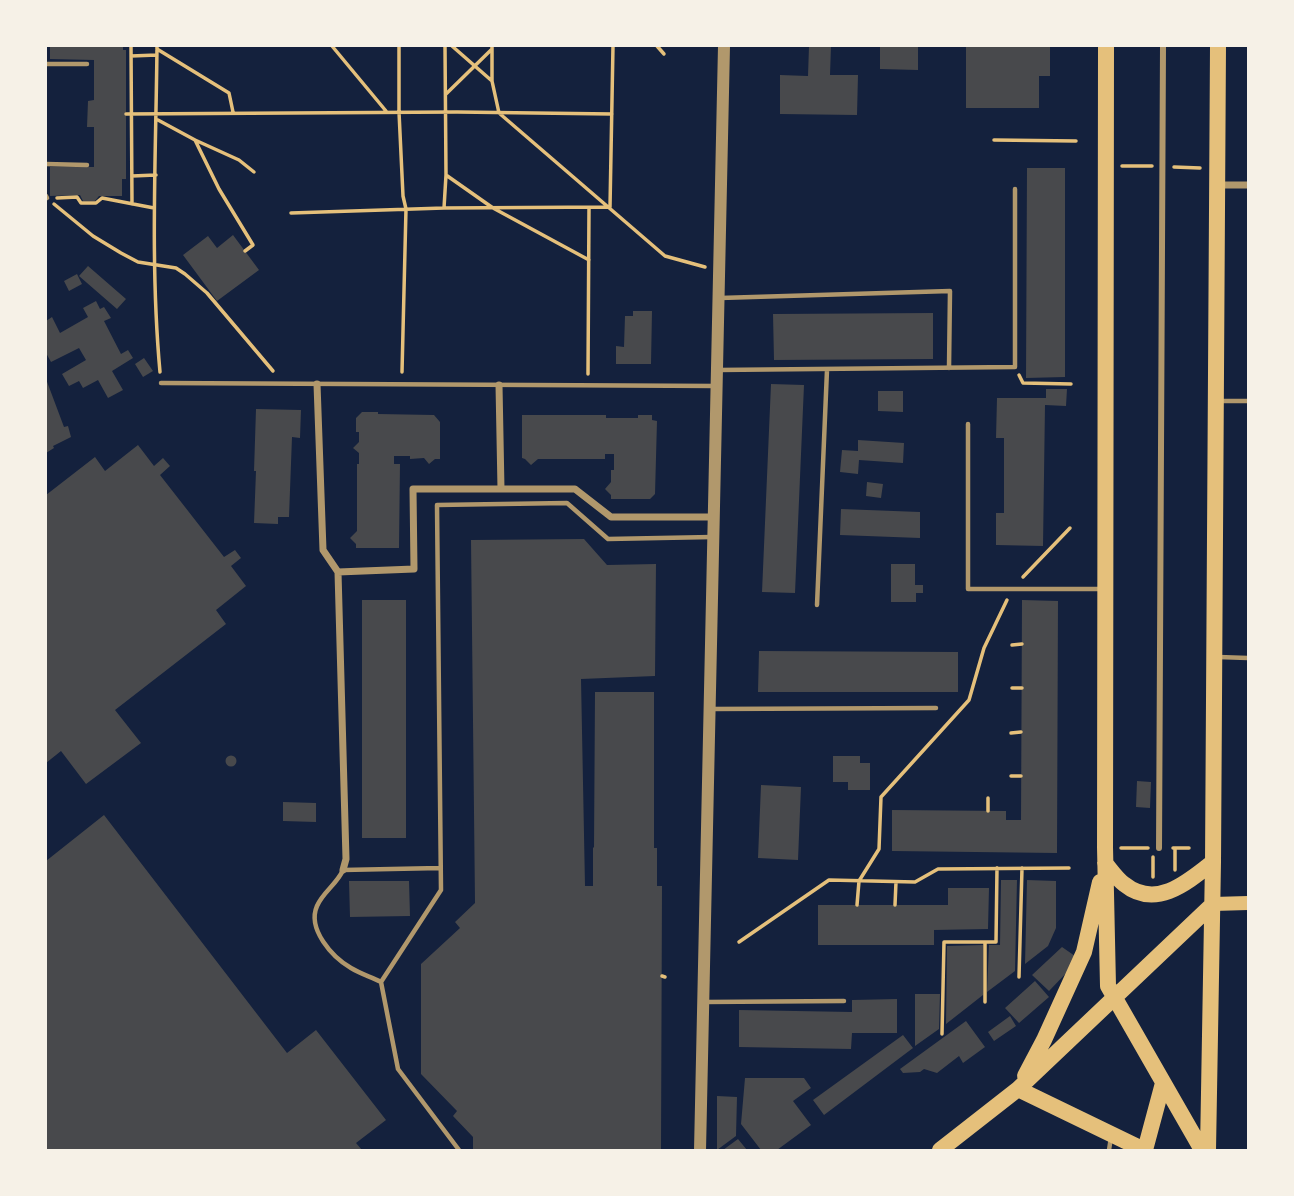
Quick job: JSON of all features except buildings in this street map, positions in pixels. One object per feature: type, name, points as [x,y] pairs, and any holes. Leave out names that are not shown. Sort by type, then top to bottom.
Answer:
[{"type":"main road","points":[[1106,46],[1105,863],[1108,986],[1202,1150]]},
{"type":"main road","points":[[1208,1150],[1213,904],[1218,46]]},
{"type":"main road","points":[[1105,863],[1123,884],[1149,894],[1177,889],[1213,862]]},
{"type":"main road","points":[[1018,1089],[1044,1041],[1084,952],[1105,863]]},
{"type":"main road","points":[[940,1150],[1018,1089],[1213,904],[1248,903]]},
{"type":"main road","points":[[1018,1089],[1110,1142],[1144,1150],[1163,1083]]},
{"type":"street","points":[[700,1150],[724,46]]},
{"type":"street","points":[[1156,848],[1163,46]]},
{"type":"street","points":[[1217,185],[1248,185]]},
{"type":"street","points":[[317,384],[323,550],[338,572],[346,859],[343,870]]},
{"type":"street","points":[[499,384],[501,489]]},
{"type":"street","points":[[338,572],[414,569],[413,489],[575,489],[611,517],[713,517]]},
{"type":"lane","points":[[46,64],[87,64]]},
{"type":"lane","points":[[46,164],[87,164]]},
{"type":"lane","points":[[717,370],[1015,367],[1015,189]]},
{"type":"lane","points":[[718,299],[950,291],[949,368]]},
{"type":"lane","points":[[817,605],[827,370]]},
{"type":"lane","points":[[161,383],[716,386]]},
{"type":"lane","points":[[1216,401],[1248,401]]},
{"type":"lane","points":[[968,424],[968,589],[1106,589]]},
{"type":"lane","points":[[459,1150],[398,1069],[381,982],[441,890],[438,505],[567,503],[608,539],[713,537]]},
{"type":"lane","points":[[1214,657],[1248,657]]},
{"type":"lane","points":[[710,709],[936,708]]},
{"type":"lane","points":[[381,982],[343,963],[326,945],[316,927],[319,902],[343,870],[441,869]]},
{"type":"lane","points":[[702,1002],[844,1001]]},
{"type":"path","points":[[131,46],[132,204]]},
{"type":"path","points":[[332,46],[387,112]]},
{"type":"path","points":[[399,46],[403,195],[407,209],[401,384]]},
{"type":"path","points":[[444,208],[445,46]]},
{"type":"path","points":[[452,46],[492,81]]},
{"type":"path","points":[[610,207],[613,46]]},
{"type":"path","points":[[657,46],[664,54]]},
{"type":"path","points":[[157,47],[229,93],[233,112]]},
{"type":"path","points":[[157,47],[153,265],[161,383]]},
{"type":"path","points":[[445,94],[492,47]]},
{"type":"path","points":[[492,47],[492,81],[499,113],[666,256],[707,267]]},
{"type":"path","points":[[131,56],[157,55]]},
{"type":"path","points":[[126,114],[612,114]]},
{"type":"path","points":[[157,116],[195,140],[239,160],[254,172]]},
{"type":"path","points":[[195,140],[219,189],[253,244],[245,251]]},
{"type":"path","points":[[994,140],[1076,141]]},
{"type":"path","points":[[132,176],[156,175]]},
{"type":"path","points":[[446,175],[493,208],[589,260]]},
{"type":"path","points":[[46,197],[77,197],[81,203],[96,203],[102,198],[154,208]]},
{"type":"path","points":[[46,197],[93,236],[121,253],[138,262],[176,268],[195,281],[283,383]]},
{"type":"path","points":[[291,213],[444,208],[610,207]]},
{"type":"path","points":[[588,385],[589,208]]},
{"type":"path","points":[[195,281],[200,278]]},
{"type":"path","points":[[1015,367],[1023,383],[1071,384]]},
{"type":"path","points":[[857,905],[859,881],[878,849],[881,797],[969,701],[984,648],[1012,590],[1070,527]]},
{"type":"path","points":[[1012,645],[1022,644]]},
{"type":"path","points":[[1012,688],[1022,688]]},
{"type":"path","points":[[1012,733],[1021,732]]},
{"type":"path","points":[[1011,776],[1021,776]]},
{"type":"path","points":[[988,798],[988,811]]},
{"type":"path","points":[[1156,848],[1153,877],[1164,877]]},
{"type":"path","points":[[1175,848],[1175,878]]},
{"type":"path","points":[[739,942],[829,880],[915,882],[938,869],[1069,868]]},
{"type":"path","points":[[942,1034],[944,942],[996,942],[997,869]]},
{"type":"path","points":[[1019,977],[1022,869]]},
{"type":"path","points":[[895,905],[896,882]]},
{"type":"path","points":[[985,942],[985,1002]]}]
